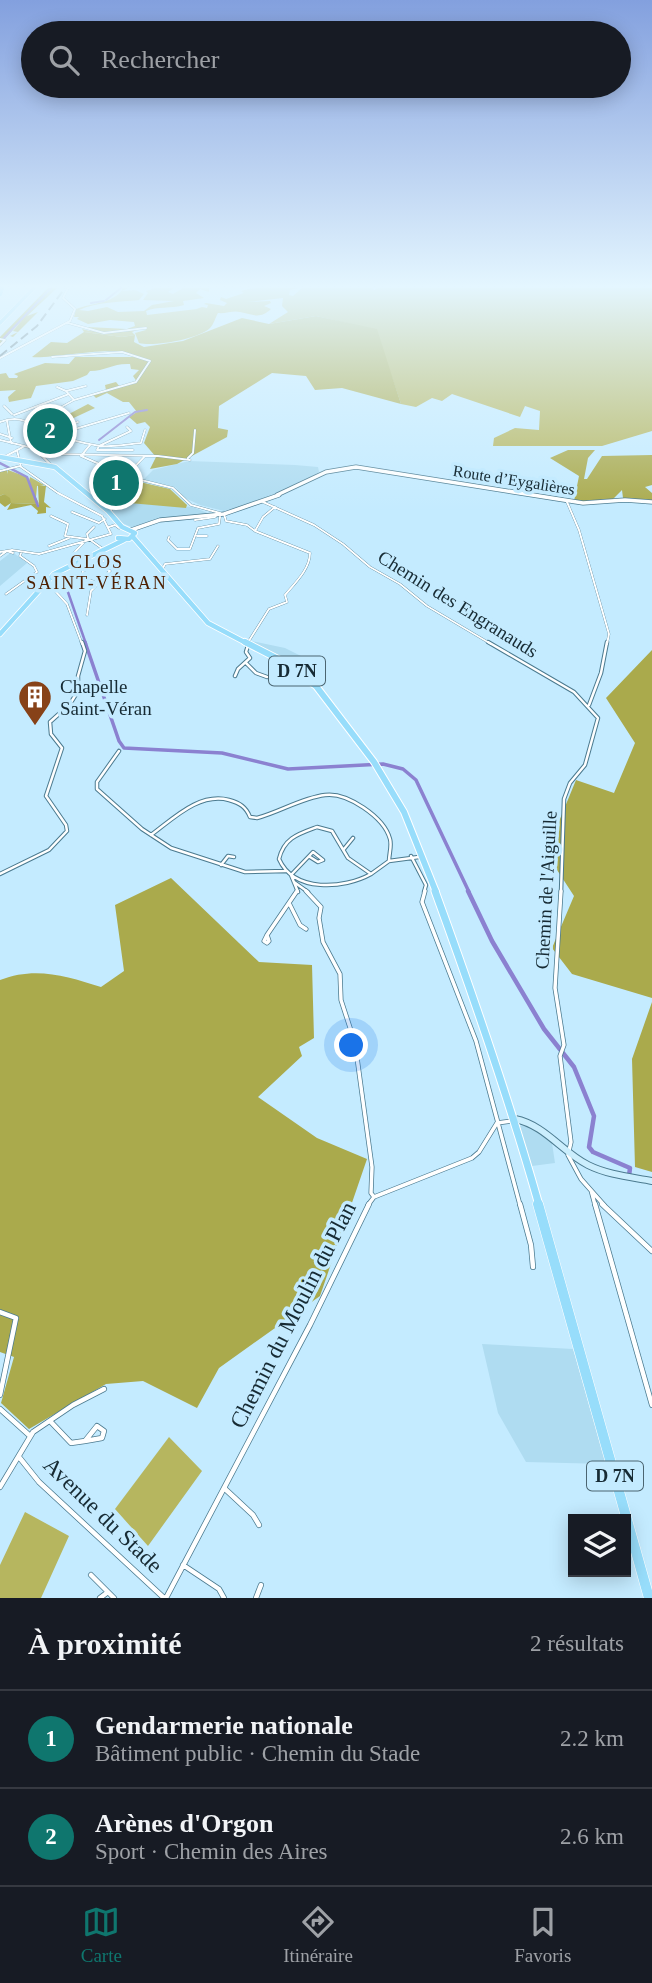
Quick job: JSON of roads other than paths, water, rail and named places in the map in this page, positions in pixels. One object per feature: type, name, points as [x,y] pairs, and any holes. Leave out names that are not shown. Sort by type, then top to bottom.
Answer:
[{"type":"main road","points":[[0,634],[47,582],[72,564],[104,550],[126,534],[110,513],[52,466],[19,463],[1,458]]},
{"type":"main road","name":"D 7N","points":[[126,534],[163,569],[208,623],[282,661],[316,686],[376,765],[411,827],[416,856],[438,899]]},
{"type":"main road","name":"D 7N","points":[[416,856],[427,868],[515,1120],[649,1598]]},
{"type":"main road","points":[[515,1120],[530,1124],[568,1152],[601,1171],[652,1181]]},
{"type":"street","points":[[33,423],[74,400],[135,381],[148,363]]},
{"type":"street","points":[[66,391],[86,386]]},
{"type":"street","points":[[57,387],[66,391],[74,400]]},
{"type":"street","points":[[6,416],[69,394]]},
{"type":"street","points":[[4,406],[13,415],[33,423],[44,435]]},
{"type":"street","points":[[52,436],[129,413]]},
{"type":"street","points":[[0,423],[13,417],[25,420]]},
{"type":"street","points":[[8,421],[12,443]]},
{"type":"street","points":[[68,426],[78,422]]},
{"type":"street","points":[[74,424],[79,428]]},
{"type":"street","points":[[99,446],[131,431],[127,427]]},
{"type":"street","points":[[38,451],[42,446],[32,440],[44,435],[99,446],[141,443],[145,430]]},
{"type":"street","points":[[185,459],[193,453],[195,430]]},
{"type":"street","points":[[0,434],[10,438]]},
{"type":"street","points":[[1,440],[10,438]]},
{"type":"street","points":[[1,440],[38,451],[81,456],[145,456],[190,460]]},
{"type":"street","points":[[0,444],[1,440]]},
{"type":"street","points":[[81,456],[90,445]]},
{"type":"street","points":[[99,446],[97,450],[132,450]]},
{"type":"street","points":[[1,458],[23,447]]},
{"type":"street","points":[[17,450],[19,463],[52,488],[106,519],[111,532],[108,537],[59,540],[49,546]]},
{"type":"street","points":[[38,451],[52,466]]},
{"type":"street","points":[[81,456],[126,476],[173,488],[188,503],[219,515],[226,521],[247,525],[310,553],[311,557],[303,574],[285,595],[287,602],[269,609],[247,644],[246,652],[250,659],[238,669],[235,676]]},
{"type":"street","points":[[72,512],[100,523],[106,519],[126,476],[145,456]]},
{"type":"street","points":[[0,471],[19,463]]},
{"type":"street","name":"Route d’Eygalières","points":[[126,534],[160,521],[195,520],[232,512],[331,472],[373,468],[433,481],[587,504],[625,499],[652,502]]},
{"type":"street","name":"Chemin de l'Aiguille","points":[[567,500],[579,530],[609,634],[601,673],[589,705],[598,718],[585,765],[566,790],[562,821],[559,948],[555,988],[571,1142],[568,1152]]},
{"type":"street","name":"Route d’Eygalières","points":[[126,534],[160,520],[219,515],[262,502]]},
{"type":"street","name":"Chemin des Engranauds","points":[[262,502],[314,525],[370,567],[400,584],[427,606],[564,685],[589,705]]},
{"type":"street","points":[[256,531],[263,517],[275,508]]},
{"type":"street","points":[[219,515],[232,512]]},
{"type":"street","points":[[169,537],[168,540],[177,549],[188,550],[192,548],[199,528],[219,524],[219,515]]},
{"type":"street","points":[[51,516],[68,523],[64,535],[73,538]]},
{"type":"street","points":[[109,527],[115,525],[126,534]]},
{"type":"street","points":[[72,564],[74,554],[88,539],[87,534],[94,527]]},
{"type":"street","points":[[196,536],[208,536]]},
{"type":"street","points":[[88,539],[111,557],[81,575],[85,580],[104,586]]},
{"type":"street","points":[[0,554],[7,551],[50,553],[88,539]]},
{"type":"street","points":[[163,569],[209,559],[218,546]]},
{"type":"street","points":[[6,594],[37,572],[34,566],[20,556],[21,552]]},
{"type":"street","points":[[96,565],[117,573]]},
{"type":"street","points":[[88,615],[91,591],[110,571]]},
{"type":"street","points":[[0,874],[49,850],[67,831],[66,825],[46,796],[62,748],[51,734],[50,722],[70,704],[78,691],[78,676],[85,652],[66,604],[47,582]]},
{"type":"street","points":[[246,663],[256,673],[267,677]]},
{"type":"street","points":[[119,751],[97,782],[97,789],[151,835],[171,848],[196,854],[205,861],[247,872],[286,871]]},
{"type":"street","points":[[151,835],[207,799],[224,797],[244,806],[250,817],[257,818],[321,796],[335,794],[368,813],[388,834],[389,861]]},
{"type":"street","points":[[371,874],[350,860],[334,833],[328,828],[317,827],[294,835],[286,841],[281,851],[279,862],[292,875],[338,886],[371,874],[381,864],[416,856],[426,885],[422,902],[476,1041],[531,1245],[533,1267]]},
{"type":"street","points":[[343,850],[353,838]]},
{"type":"street","points":[[222,865],[228,856],[234,857]]},
{"type":"street","points":[[292,875],[310,857]]},
{"type":"street","points":[[267,935],[298,892],[292,875]]},
{"type":"street","points":[[294,883],[313,897],[321,907],[319,918],[323,942],[340,974],[341,1000],[355,1043],[372,1167],[371,1194],[374,1197]]},
{"type":"street","points":[[289,903],[300,925],[306,929]]},
{"type":"street","points":[[497,1123],[515,1120]]},
{"type":"street","name":"Chemin du Moulin du Plan","points":[[165,1598],[310,1325],[367,1206],[374,1197],[472,1158],[479,1152],[497,1123]]},
{"type":"street","points":[[568,1152],[572,1164],[592,1191],[652,1251]]},
{"type":"street","points":[[592,1191],[652,1405]]},
{"type":"street","points":[[0,1312],[12,1316],[16,1322],[16,1333],[0,1395]]},
{"type":"street","points":[[0,1487],[29,1436],[104,1389]]},
{"type":"street","points":[[0,1409],[29,1436]]},
{"type":"street","points":[[50,1421],[69,1442],[85,1441],[102,1438],[104,1430],[97,1426],[85,1441]]},
{"type":"street","name":"Avenue du Stade","points":[[19,1457],[39,1482],[165,1598]]},
{"type":"street","points":[[224,1488],[256,1518],[259,1525]]},
{"type":"street","points":[[183,1565],[219,1589],[224,1598]]},
{"type":"street","points":[[91,1575],[114,1598]]},
{"type":"street","points":[[256,1598],[261,1585]]},
{"type":"street","points":[[100,1598],[107,1592]]},
{"type":"waterway","points":[[99,440],[135,412],[147,410]]},
{"type":"waterway","points":[[0,463],[27,477],[38,506]]},
{"type":"waterway","points":[[61,572],[86,644]]},
{"type":"waterway","points":[[85,642],[119,741],[124,748],[222,753],[288,769],[383,764],[403,769],[416,780],[469,892]]},
{"type":"waterway","points":[[468,891],[492,941],[544,1029],[574,1067],[594,1116],[589,1147],[593,1152],[630,1168],[629,1176]]},
{"type":"place","name":"Arènes d'Orgon","points":[[50,431]]},
{"type":"place","name":"Gendarmerie nationale","points":[[116,483]]},
{"type":"place","name":"Chapelle Saint-Véran","points":[[35,727]]},
{"type":"district","name":"CLOS SAINT-VÉRAN","points":[[97,572]]}]
